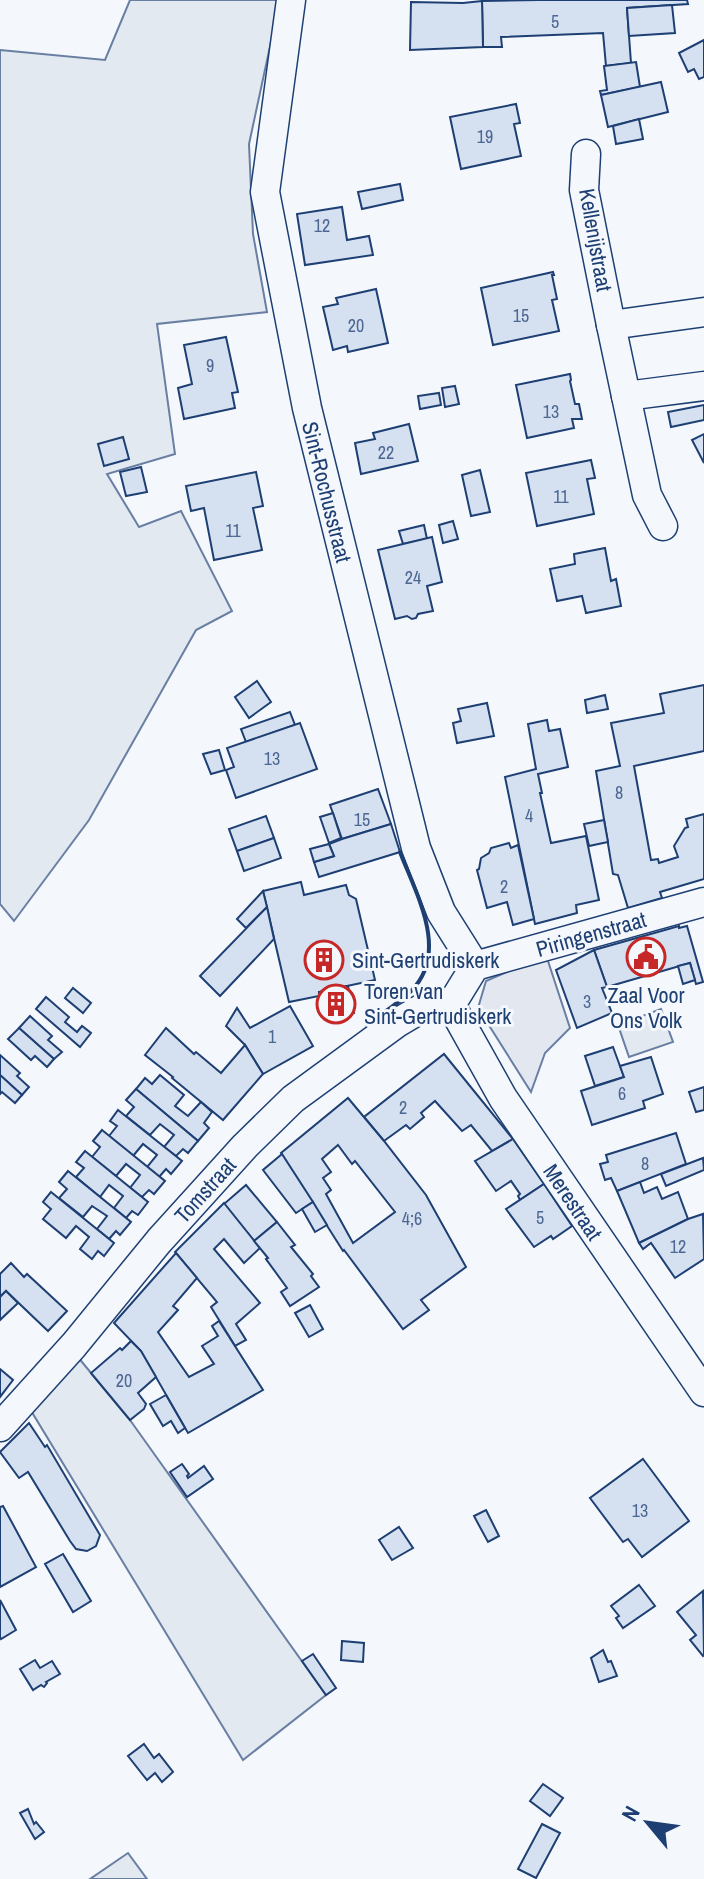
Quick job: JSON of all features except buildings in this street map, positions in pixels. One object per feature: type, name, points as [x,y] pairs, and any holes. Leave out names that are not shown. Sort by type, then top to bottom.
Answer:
[{"type":"street","name":"Sint-Rochusstraat","points":[[291,0],[265,192],[307,408],[416,848],[441,912],[475,966]]},
{"type":"street","name":"Kellenijstraat","points":[[586,154],[584,190],[611,325],[647,495],[663,526]]},
{"type":"street","points":[[611,325],[704,312]]},
{"type":"street","points":[[626,396],[704,386]]},
{"type":"street","name":"Piringenstraat","points":[[475,966],[704,902]]},
{"type":"street","points":[[451,1005],[475,966]]},
{"type":"street","name":"Merestraat","points":[[451,1005],[503,1098],[704,1392]]},
{"type":"street","name":"Tomstraat","points":[[0,1427],[74,1345],[159,1241],[245,1146],[293,1099],[397,1023],[424,1007],[451,1005]]},
{"type":"shaded area","points":[[130,0],[280,0],[249,144],[253,234],[267,312],[157,324],[175,454],[107,474],[139,527],[181,511],[232,611],[196,630],[89,820],[14,921],[0,904],[0,50],[105,60]]},
{"type":"shaded area","points":[[546,955],[570,1028],[545,1053],[531,1092],[478,1008],[486,981]]},
{"type":"shaded area","points":[[661,1009],[673,1042],[629,1057],[618,1025]]},
{"type":"shaded area","points":[[77,1356],[130,1420],[326,1695],[243,1760],[30,1409]]},
{"type":"shaded area","points":[[128,1853],[147,1879],[90,1879]]},
{"type":"wall","points":[[367,1025],[411,991],[422,976],[428,959],[426,923],[400,852]]},
{"type":"place","name":"Zaal Voor Ons Volk","points":[[646,957]]},
{"type":"place","name":"Sint-Gertrudiskerk","points":[[324,960]]},
{"type":"place","name":"Toren van Sint-Gertrudiskerk","points":[[336,1004]]}]
